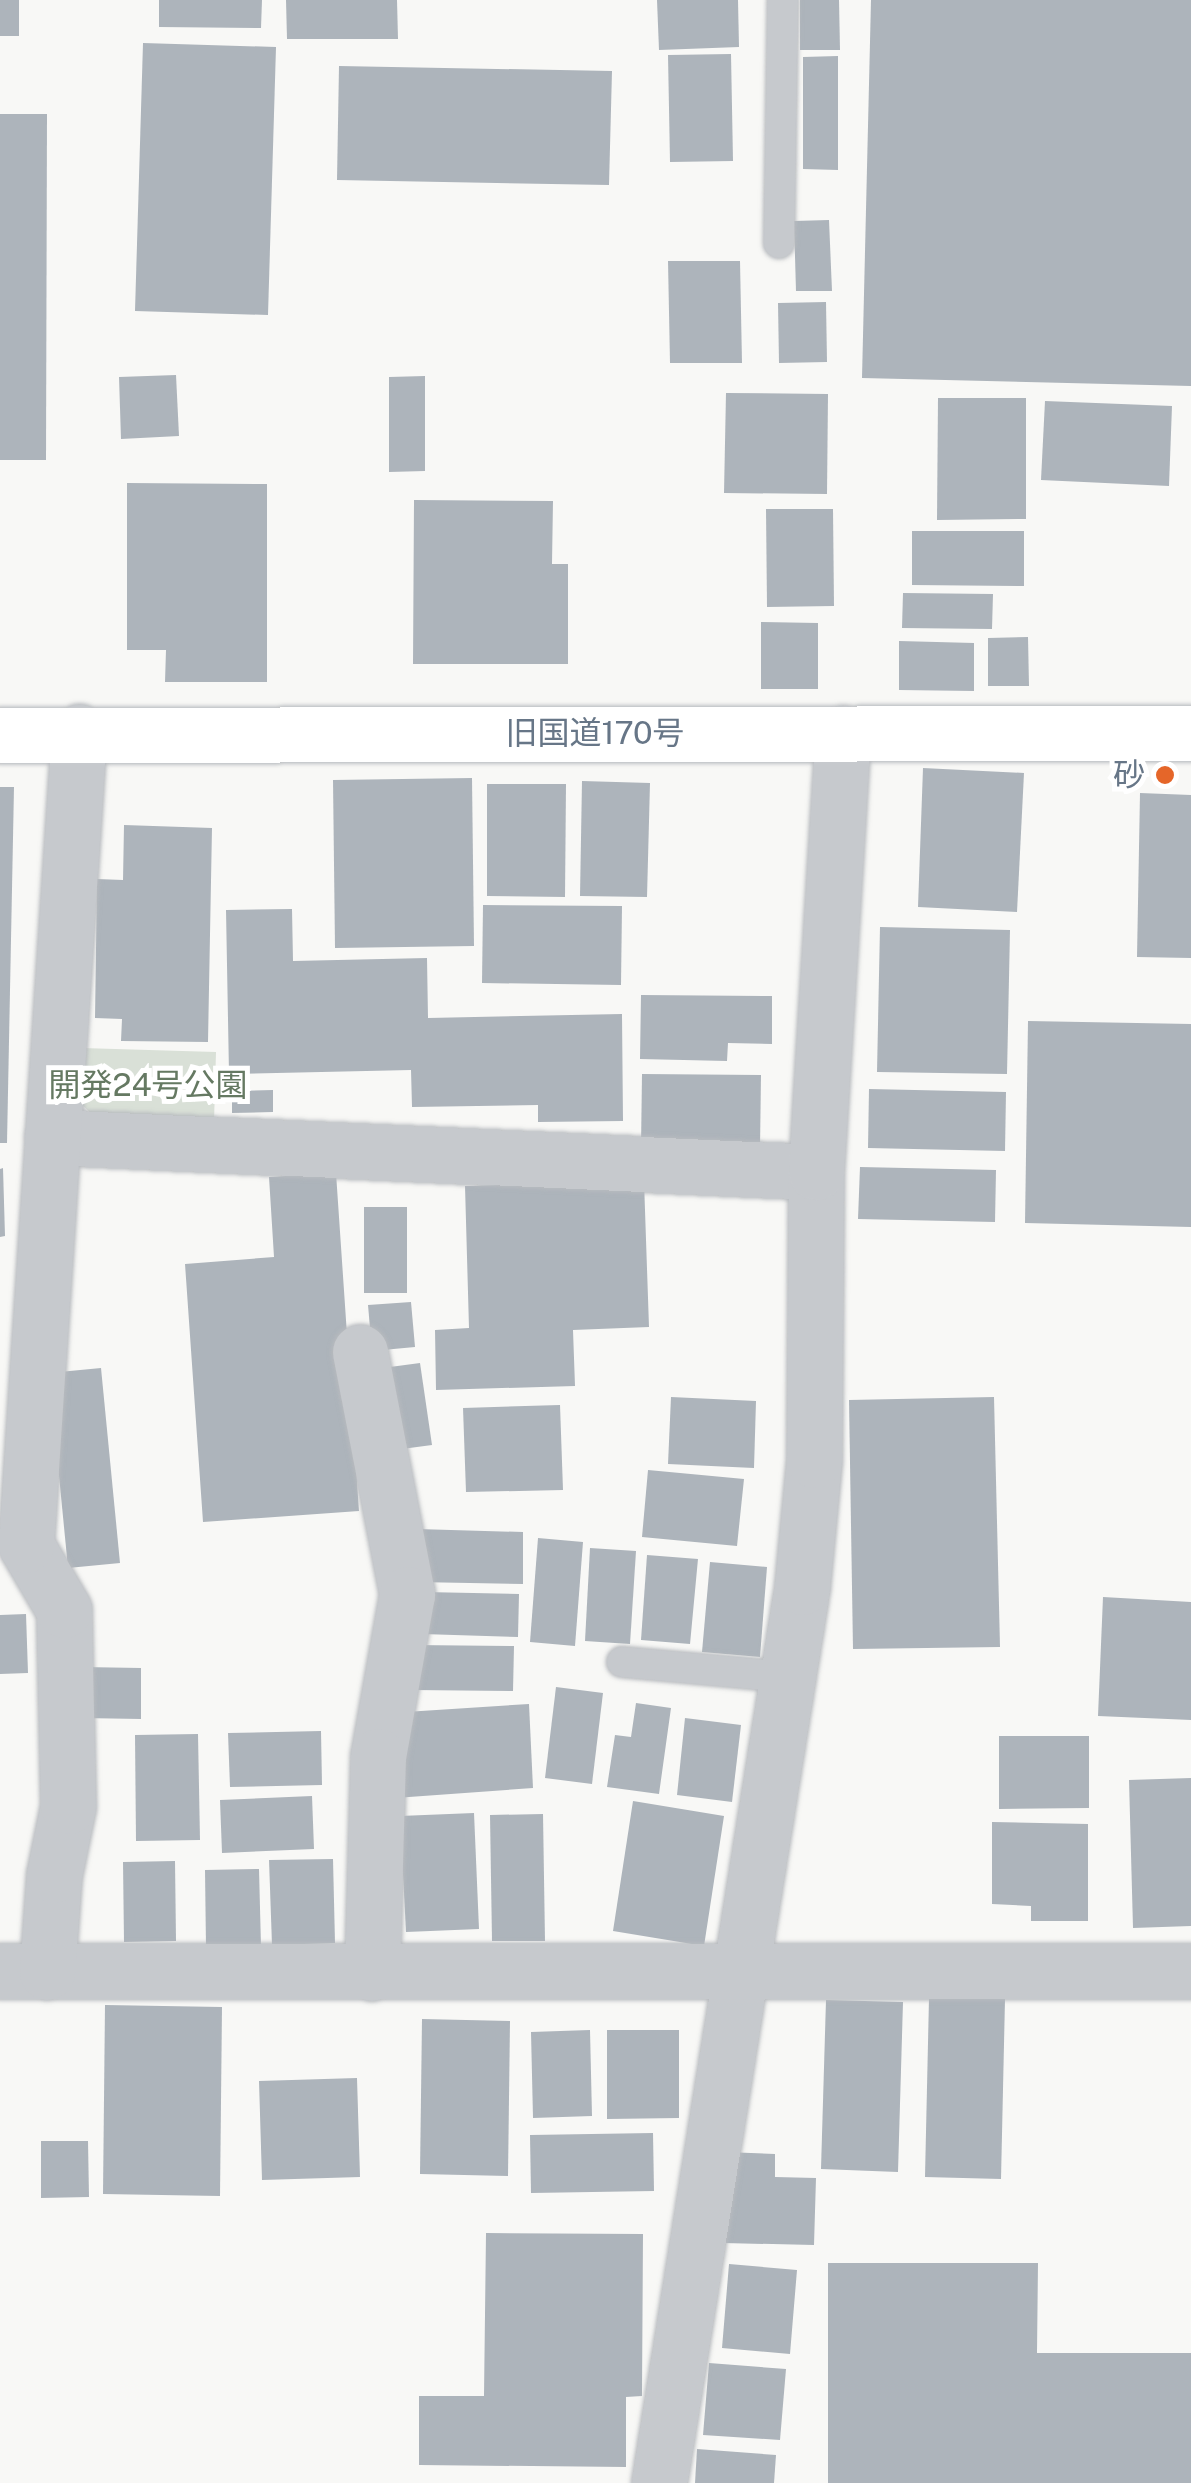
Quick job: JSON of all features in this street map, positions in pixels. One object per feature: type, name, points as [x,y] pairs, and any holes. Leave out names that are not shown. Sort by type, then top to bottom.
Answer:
[{"type":"highway","name":"旧国道170号","points":[[0,735],[1191,733]]},
{"type":"street","points":[[78,732],[26,1545],[64,1610],[68,1806],[54,1875],[24,1971],[1191,1972]]},
{"type":"street","points":[[660,2483],[788,1677],[814,1460],[816,1172],[843,733]]},
{"type":"street","points":[[52,1137],[816,1172]]},
{"type":"street","points":[[360,1352],[406,1594],[378,1756],[372,1973]]},
{"type":"lane","points":[[779,243],[783,0]]},
{"type":"lane","points":[[622,1662],[788,1677]]},
{"type":"green space","name":"開発24号公園","points":[[82,1048],[216,1052],[214,1122],[97,1119],[80,1103]]},
{"type":"building","points":[[0,0],[19,0],[19,36],[0,36]]},
{"type":"building","points":[[159,0],[262,0],[261,28],[159,27]]},
{"type":"building","points":[[286,0],[397,0],[398,39],[287,39]]},
{"type":"building","points":[[657,0],[738,0],[739,47],[659,50]]},
{"type":"building","points":[[800,0],[839,0],[840,50],[800,50]]},
{"type":"building","points":[[871,0],[1191,0],[1191,386],[862,378]]},
{"type":"building","points":[[143,43],[276,47],[268,315],[135,311]]},
{"type":"building","points":[[731,54],[733,161],[670,162],[668,55]]},
{"type":"building","points":[[838,56],[838,170],[803,169],[803,57]]},
{"type":"building","points":[[339,66],[612,71],[609,185],[337,180]]},
{"type":"building","points":[[0,114],[47,114],[46,460],[0,460]]},
{"type":"building","points":[[829,220],[832,291],[796,291],[794,221]]},
{"type":"building","points":[[668,261],[740,261],[742,363],[670,363]]},
{"type":"building","points":[[826,302],[827,362],[779,363],[778,303]]},
{"type":"building","points":[[176,375],[179,436],[121,439],[119,377]]},
{"type":"building","points":[[425,376],[425,471],[389,472],[389,377]]},
{"type":"building","points":[[726,393],[828,394],[827,494],[724,493]]},
{"type":"building","points":[[938,398],[1026,398],[1026,519],[937,520]]},
{"type":"building","points":[[1045,401],[1172,406],[1169,486],[1041,480]]},
{"type":"building","points":[[127,483],[267,484],[267,682],[165,682],[166,650],[127,650]]},
{"type":"building","points":[[414,500],[553,501],[552,564],[568,564],[568,664],[413,664]]},
{"type":"building","points":[[766,509],[833,509],[834,606],[767,607]]},
{"type":"building","points":[[912,531],[1024,531],[1024,586],[912,585]]},
{"type":"building","points":[[903,593],[993,594],[992,629],[902,628]]},
{"type":"building","points":[[761,622],[818,623],[818,689],[761,689]]},
{"type":"building","points":[[1028,637],[1029,686],[988,686],[988,638]]},
{"type":"building","points":[[899,641],[974,643],[974,691],[899,690]]},
{"type":"building","points":[[923,768],[1024,773],[1017,912],[918,907]]},
{"type":"building","points":[[472,778],[474,946],[335,948],[333,780]]},
{"type":"building","points":[[582,781],[650,783],[647,897],[580,896]]},
{"type":"building","points":[[487,784],[566,784],[565,897],[487,896]]},
{"type":"building","points":[[0,787],[14,787],[7,1143],[0,1143]]},
{"type":"building","points":[[1140,793],[1191,795],[1191,958],[1137,957]]},
{"type":"building","points":[[124,825],[212,828],[208,1042],[121,1041],[122,1019],[95,1018],[97,879],[123,880]]},
{"type":"building","points":[[483,905],[622,906],[621,985],[482,983]]},
{"type":"building","points":[[292,909],[293,961],[427,958],[428,1018],[622,1014],[623,1121],[538,1122],[538,1105],[412,1107],[411,1070],[229,1074],[226,910]]},
{"type":"building","points":[[880,927],[1010,930],[1007,1074],[877,1072]]},
{"type":"building","points":[[641,995],[772,996],[772,1044],[728,1043],[727,1061],[640,1059]]},
{"type":"building","points":[[1028,1021],[1191,1024],[1191,1227],[1025,1223]]},
{"type":"building","points":[[642,1074],[761,1075],[760,1148],[641,1147]]},
{"type":"building","points":[[869,1089],[1006,1092],[1005,1151],[868,1148]]},
{"type":"building","points":[[273,1090],[273,1112],[232,1113],[232,1091]]},
{"type":"building","points":[[860,1167],[996,1170],[995,1222],[858,1219]]},
{"type":"building","points":[[3,1168],[5,1236],[0,1237],[0,1169]]},
{"type":"building","points":[[336,1173],[359,1511],[203,1522],[185,1264],[274,1257],[269,1177]]},
{"type":"building","points":[[644,1181],[649,1327],[573,1330],[575,1386],[436,1390],[435,1330],[469,1328],[465,1186]]},
{"type":"building","points":[[364,1207],[407,1207],[407,1293],[364,1293]]},
{"type":"building","points":[[411,1302],[415,1347],[372,1351],[368,1305]]},
{"type":"building","points":[[420,1363],[432,1445],[387,1451],[375,1369]]},
{"type":"building","points":[[101,1368],[120,1563],[68,1568],[49,1373]]},
{"type":"building","points":[[671,1397],[756,1401],[754,1468],[668,1464]]},
{"type":"building","points":[[994,1397],[1000,1647],[853,1649],[849,1400]]},
{"type":"building","points":[[560,1405],[563,1490],[466,1492],[463,1408]]},
{"type":"building","points":[[648,1470],[744,1479],[737,1546],[642,1537]]},
{"type":"building","points":[[417,1529],[523,1532],[523,1584],[416,1582]]},
{"type":"building","points":[[538,1538],[583,1542],[575,1646],[530,1642]]},
{"type":"building","points":[[590,1548],[636,1551],[630,1644],[585,1641]]},
{"type":"building","points":[[647,1555],[698,1559],[690,1644],[641,1640]]},
{"type":"building","points":[[710,1562],[767,1567],[760,1657],[702,1652]]},
{"type":"building","points":[[424,1592],[519,1594],[518,1637],[422,1634]]},
{"type":"building","points":[[1103,1597],[1191,1602],[1191,1720],[1098,1716]]},
{"type":"building","points":[[26,1614],[28,1673],[0,1674],[0,1615]]},
{"type":"building","points":[[413,1645],[514,1646],[513,1691],[413,1690]]},
{"type":"building","points":[[82,1667],[141,1668],[141,1719],[82,1718]]},
{"type":"building","points":[[556,1687],[603,1693],[592,1784],[545,1778]]},
{"type":"building","points":[[636,1703],[671,1708],[659,1794],[607,1787],[615,1735],[631,1737]]},
{"type":"building","points":[[529,1704],[533,1788],[395,1798],[390,1713]]},
{"type":"building","points":[[685,1718],[741,1725],[732,1802],[677,1795]]},
{"type":"building","points":[[321,1731],[322,1785],[230,1787],[228,1733]]},
{"type":"building","points":[[198,1734],[200,1840],[136,1841],[135,1735]]},
{"type":"building","points":[[999,1736],[1089,1736],[1089,1808],[999,1809]]},
{"type":"building","points":[[1191,1778],[1191,1926],[1133,1928],[1129,1780]]},
{"type":"building","points":[[312,1796],[314,1849],[222,1853],[220,1800]]},
{"type":"building","points":[[633,1801],[724,1816],[704,1946],[613,1931]]},
{"type":"building","points":[[474,1813],[479,1929],[406,1932],[400,1816]]},
{"type":"building","points":[[543,1814],[545,1941],[492,1941],[490,1815]]},
{"type":"building","points":[[992,1822],[1088,1824],[1088,1921],[1031,1921],[1031,1906],[992,1904]]},
{"type":"building","points":[[333,1859],[335,1943],[272,1945],[269,1860]]},
{"type":"building","points":[[175,1861],[176,1941],[124,1942],[123,1862]]},
{"type":"building","points":[[259,1869],[261,1947],[206,1948],[205,1870]]},
{"type":"building","points":[[929,1998],[1005,1999],[1001,2179],[925,2177]]},
{"type":"building","points":[[826,2000],[903,2002],[898,2172],[821,2169]]},
{"type":"building","points":[[105,2005],[222,2007],[220,2196],[103,2194]]},
{"type":"building","points":[[422,2019],[510,2021],[508,2176],[420,2174]]},
{"type":"building","points":[[590,2030],[592,2116],[533,2118],[531,2032]]},
{"type":"building","points":[[607,2030],[679,2030],[679,2118],[607,2119]]},
{"type":"building","points":[[357,2078],[360,2177],[262,2180],[259,2081]]},
{"type":"building","points":[[653,2133],[654,2191],[531,2193],[530,2135]]},
{"type":"building","points":[[41,2141],[88,2141],[89,2197],[41,2198]]},
{"type":"building","points":[[725,2152],[775,2154],[775,2177],[816,2178],[814,2245],[723,2243]]},
{"type":"building","points":[[486,2233],[643,2234],[642,2396],[626,2397],[626,2467],[419,2465],[419,2396],[484,2396]]},
{"type":"building","points":[[828,2263],[1038,2263],[1037,2353],[1191,2353],[1191,2483],[828,2483]]},
{"type":"building","points":[[729,2264],[797,2270],[790,2354],[722,2348]]},
{"type":"building","points":[[709,2363],[786,2369],[780,2440],[703,2435]]},
{"type":"building","points":[[697,2449],[776,2455],[774,2483],[695,2483]]},
{"type":"place","name":"砂","points":[[1165,775]]}]
